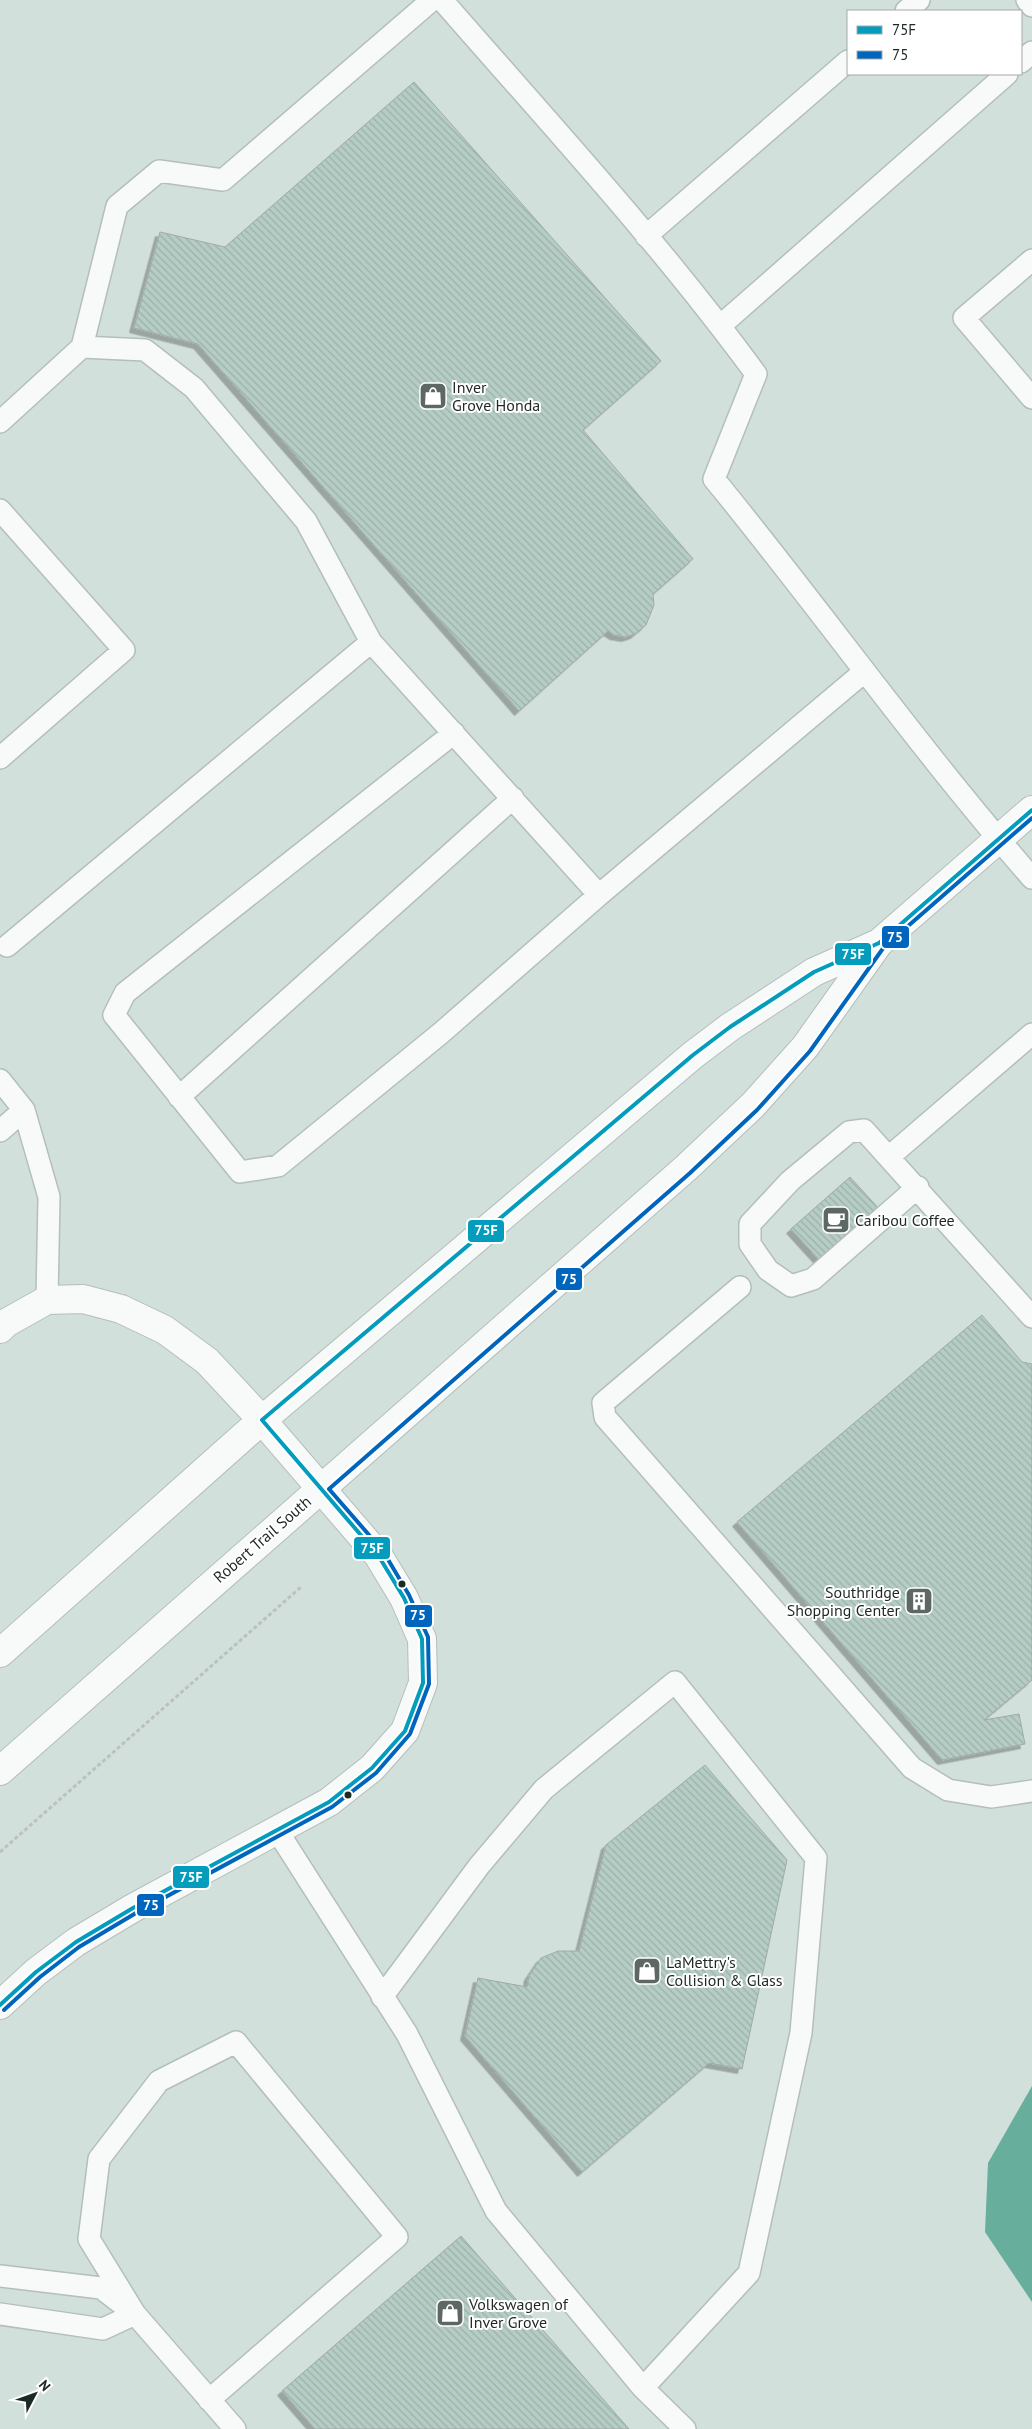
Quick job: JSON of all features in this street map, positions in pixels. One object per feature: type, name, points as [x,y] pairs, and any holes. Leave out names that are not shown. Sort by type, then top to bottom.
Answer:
[{"type":"main road","name":"Robert Trail South","points":[[0,1771],[686,1168],[753,1105],[810,1041],[879,943],[1032,810]]},
{"type":"main road","name":"Robert Trail South","points":[[0,1653],[262,1420],[653,1089],[722,1033],[814,972],[879,943]]},
{"type":"main road","points":[[0,1330],[6,1324],[46,1300],[83,1299],[121,1309],[165,1330],[207,1361],[262,1420],[378,1555],[404,1598],[422,1639],[423,1683],[405,1731],[372,1768],[329,1802],[278,1832],[133,1908],[76,1942],[36,1972],[0,2005]]},
{"type":"lane","points":[[0,422],[82,347],[117,206],[159,172],[223,180],[432,0]]},
{"type":"lane","points":[[442,0],[646,236],[720,326],[756,374],[714,479],[781,560],[864,672],[998,840],[1032,878]]},
{"type":"lane","points":[[907,10],[919,0]]},
{"type":"lane","points":[[1027,0],[1032,6]]},
{"type":"lane","points":[[1022,61],[1032,52]]},
{"type":"lane","points":[[646,236],[847,62]]},
{"type":"lane","points":[[720,326],[1007,75]]},
{"type":"lane","points":[[1032,260],[964,318],[1032,398]]},
{"type":"lane","points":[[82,347],[145,350],[194,388],[306,521],[371,642],[599,895]]},
{"type":"lane","points":[[0,510],[124,650],[0,758]]},
{"type":"lane","points":[[7,946],[371,642]]},
{"type":"lane","points":[[454,733],[125,993],[114,1016],[240,1172],[278,1166],[441,1033],[599,895],[864,672]]},
{"type":"lane","points":[[179,1097],[513,798]]},
{"type":"lane","points":[[890,1156],[1032,1034]]},
{"type":"lane","points":[[0,1080],[24,1110],[49,1197],[46,1300]]},
{"type":"lane","points":[[0,1131],[24,1110]]},
{"type":"lane","points":[[918,1188],[813,1279],[791,1286],[768,1270],[750,1244],[750,1224],[790,1181],[850,1132],[864,1130],[890,1156],[1032,1317]]},
{"type":"lane","points":[[740,1287],[603,1403],[605,1417],[912,1768],[948,1790],[991,1797],[1032,1790]]},
{"type":"lane","points":[[382,1998],[479,1866],[544,1789],[674,1682],[816,1858],[801,2033],[749,2273],[643,2388]]},
{"type":"lane","points":[[278,1832],[382,1998],[408,2034],[496,2212],[643,2388],[685,2429]]},
{"type":"lane","points":[[209,2400],[397,2236],[236,2042],[160,2081],[100,2159],[89,2240],[135,2314],[209,2400],[235,2429]]},
{"type":"lane","points":[[0,2276],[101,2288],[135,2314]]},
{"type":"lane","points":[[0,2314],[103,2329],[135,2314]]},
{"type":"path","points":[[0,1852],[301,1587]]},
{"type":"shaded area","points":[[1032,2086],[1032,2302],[985,2232],[988,2163]]},
{"type":"building","name":"Inver Grove Honda","points":[[414,82],[661,361],[583,430],[693,559],[653,594],[654,605],[646,625],[635,634],[626,637],[614,635],[608,631],[519,711],[198,344],[134,328],[160,232],[225,247]]},
{"type":"building","name":"Caribou Coffee","points":[[850,1177],[881,1211],[822,1263],[791,1229]]},
{"type":"building","name":"Southridge Shopping Center","points":[[982,1315],[1022,1362],[1032,1364],[1032,1680],[984,1720],[1019,1714],[1025,1744],[942,1760],[737,1522]]},
{"type":"building","name":"LaMettry's Collision & Glass","points":[[705,1765],[787,1860],[742,2069],[709,2063],[582,2172],[465,2036],[478,1978],[527,1987],[529,1976],[541,1958],[558,1951],[579,1951],[606,1845]]},
{"type":"building","name":"Volkswagen of Inver Grove","points":[[461,2236],[629,2429],[315,2429],[282,2391]]},
{"type":"transit line","name":"75F","points":[[0,2005],[36,1972],[76,1942],[133,1908],[329,1802],[372,1768],[405,1731],[423,1683],[422,1639],[404,1598],[378,1555],[262,1420],[693,1055],[730,1027],[814,972],[879,943],[1032,810]]},
{"type":"transit line","name":"75","points":[[4,2010],[40,1977],[79,1947],[136,1913],[332,1807],[376,1773],[410,1734],[429,1684],[428,1637],[409,1595],[383,1551],[329,1489],[690,1173],[757,1110],[810,1051],[884,947],[1032,818]]},
{"type":"place","name":"Inver Grove Honda","points":[[433,396]]},
{"type":"place","name":"Caribou Coffee","points":[[836,1220]]},
{"type":"place","name":"Southridge Shopping Center","points":[[919,1601]]},
{"type":"place","name":"LaMettry's Collision & Glass","points":[[647,1971]]},
{"type":"place","name":"Volkswagen of Inver Grove","points":[[450,2313]]}]
